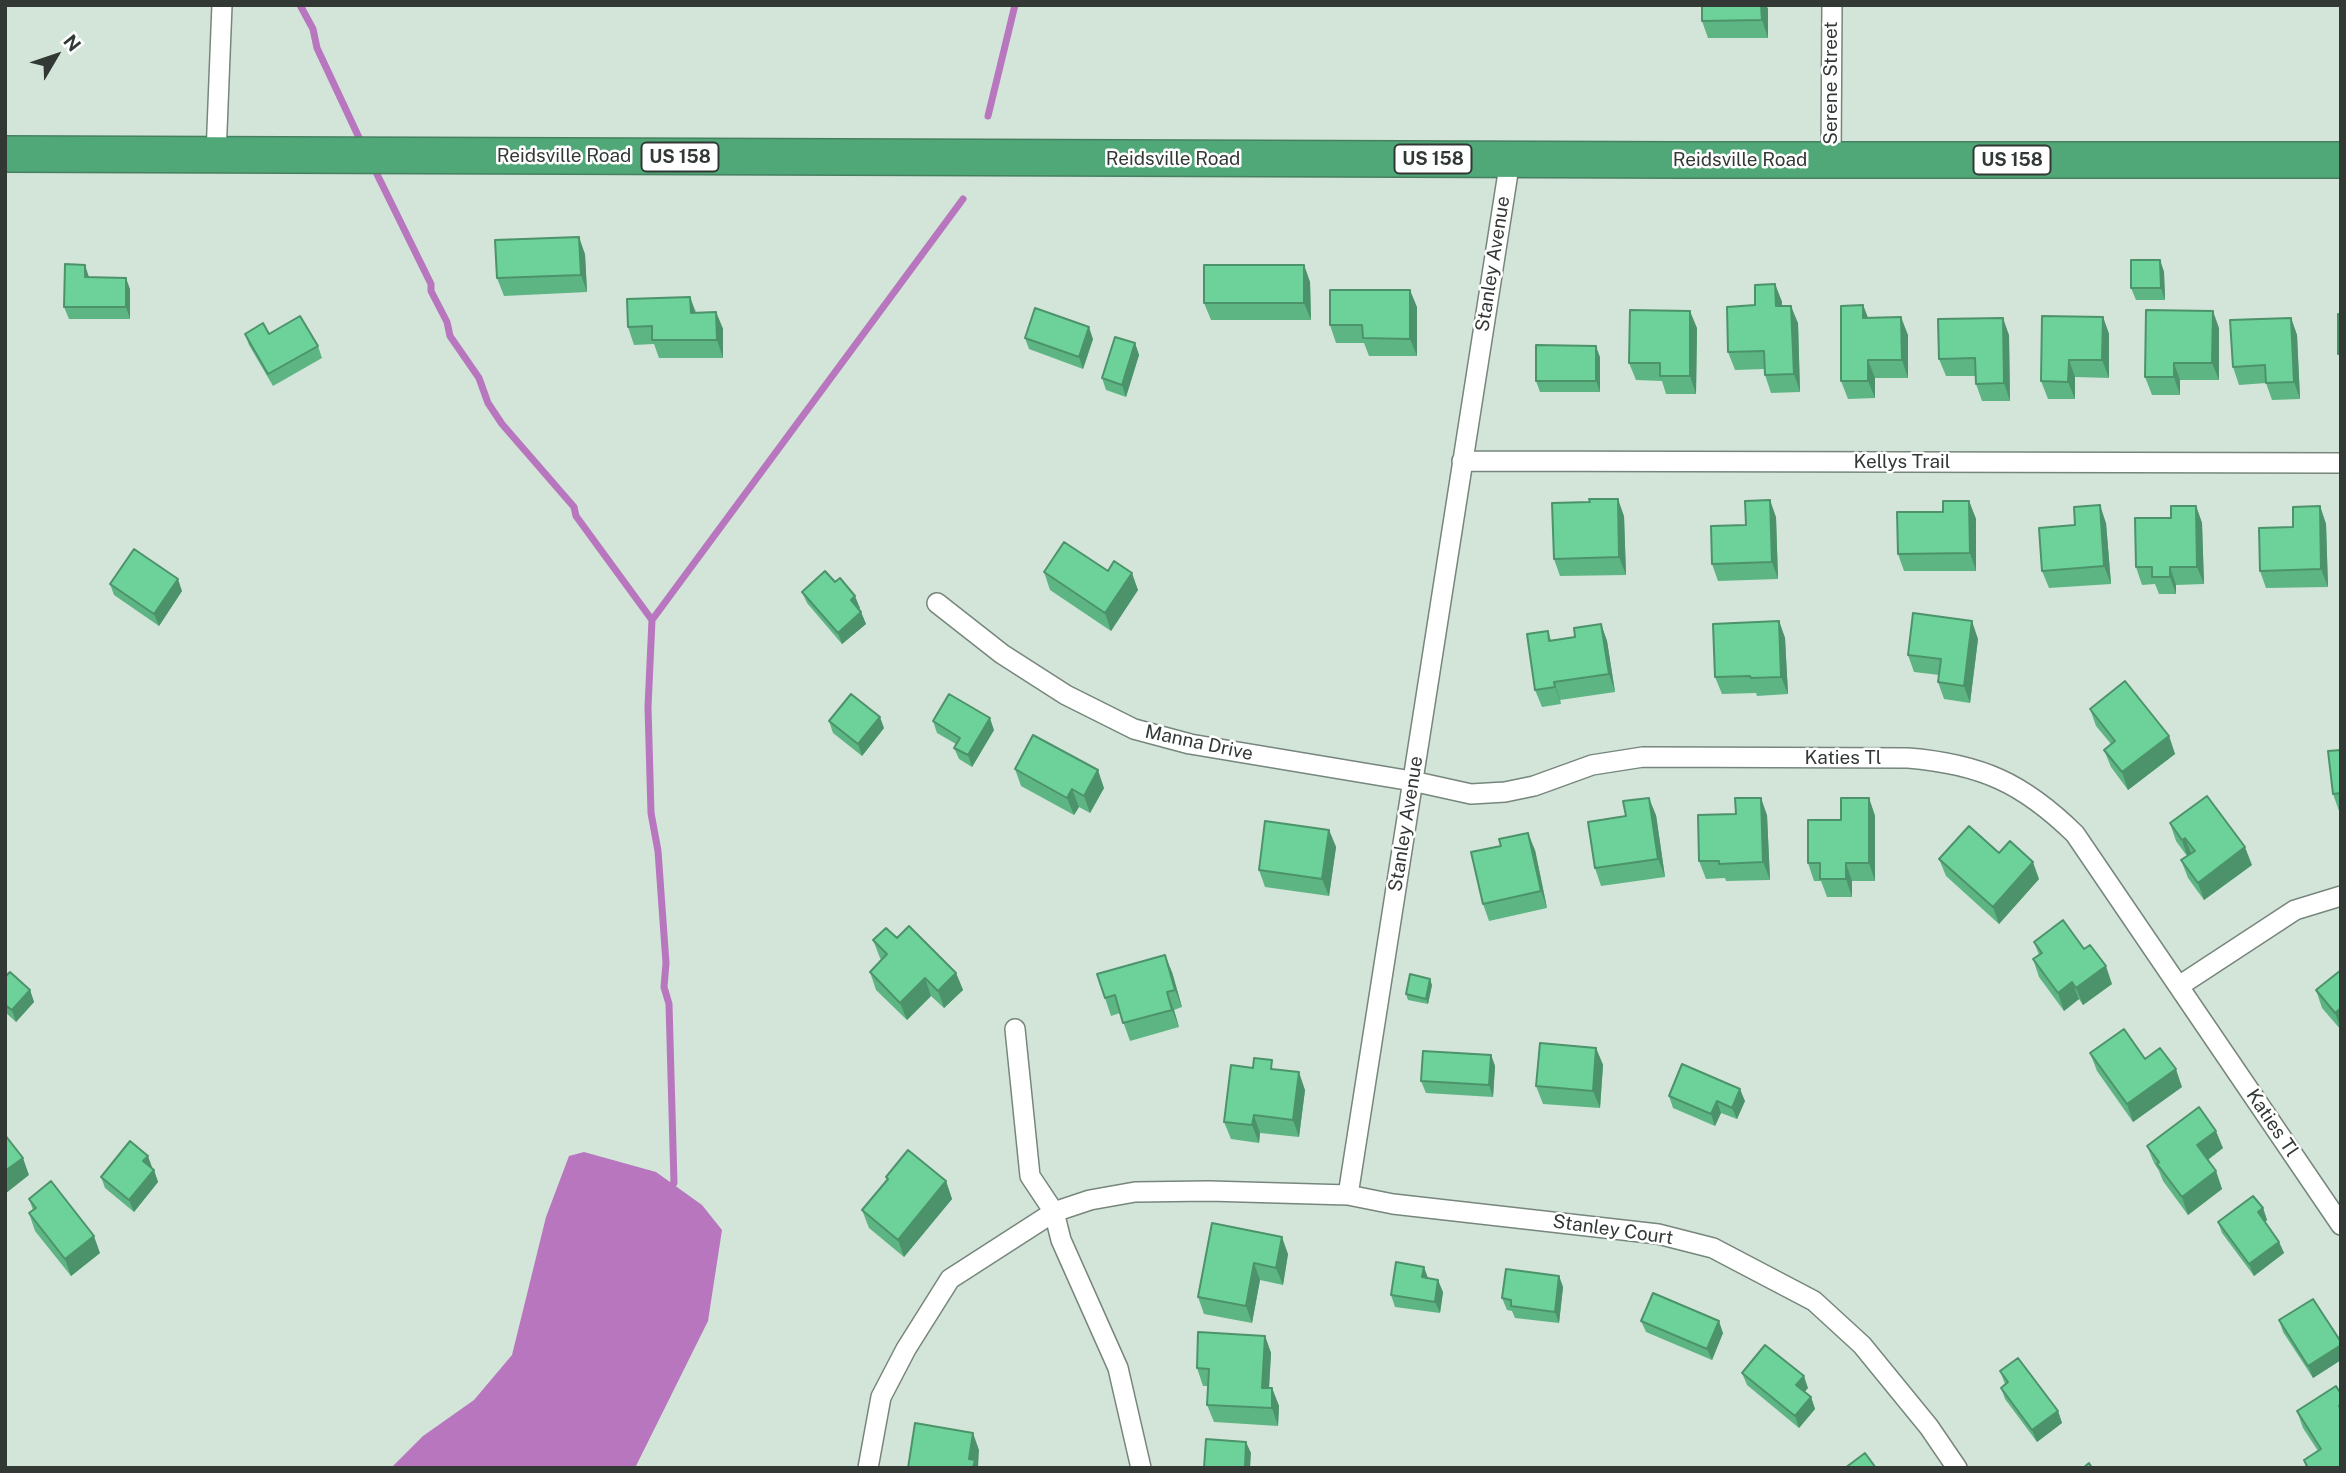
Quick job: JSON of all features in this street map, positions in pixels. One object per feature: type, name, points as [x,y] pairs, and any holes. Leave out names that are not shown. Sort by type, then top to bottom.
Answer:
[{"type":"highway","name":"Reidsville Road","points":[[5,154],[1510,160],[2341,160]]},
{"type":"street","points":[[216,155],[222,5]]},
{"type":"street","name":"Serene Street","points":[[1831,160],[1832,5]]},
{"type":"street","name":"Stanley Avenue","points":[[1348,1195],[1510,160]]},
{"type":"street","name":"Kellys Trail","points":[[1462,461],[2341,463]]},
{"type":"street","name":"Manna Drive","points":[[937,603],[1002,654],[1066,695],[1134,729],[1189,744],[1412,781]]},
{"type":"street","name":"Katies Tl","points":[[1412,781],[1471,794],[1505,792],[1534,786],[1592,765],[1643,757],[1908,758],[1942,761],[2001,779],[2053,812],[2075,834],[2341,1226]]},
{"type":"street","points":[[2179,986],[2295,910],[2341,896]]},
{"type":"street","points":[[1014,1029],[1030,1176],[1054,1212],[1061,1240],[1118,1368],[1141,1468]]},
{"type":"street","points":[[868,1468],[881,1397],[906,1349],[950,1279],[1054,1212],[1090,1200],[1135,1192],[1348,1195]]},
{"type":"street","name":"Stanley Court","points":[[1348,1195],[1393,1204],[1658,1234],[1713,1248],[1814,1301],[1862,1345],[1930,1427],[1957,1468]]},
{"type":"shaded area","points":[[584,1152],[656,1172],[702,1205],[722,1230],[708,1321],[635,1468],[391,1468],[423,1436],[474,1400],[512,1355],[546,1217],[569,1156]]},
{"type":"building","points":[[1702,5],[1761,5],[1762,20],[1702,21]]},
{"type":"building","points":[[579,237],[581,275],[497,278],[495,240]]},
{"type":"building","points":[[2131,260],[2160,260],[2161,288],[2131,288]]},
{"type":"building","points":[[65,264],[85,265],[85,277],[126,278],[126,307],[64,307]]},
{"type":"building","points":[[1204,265],[1304,265],[1304,303],[1204,303]]},
{"type":"building","points":[[1775,284],[1776,306],[1791,306],[1794,374],[1765,375],[1764,351],[1728,352],[1727,307],[1755,305],[1755,285]]},
{"type":"building","points":[[1330,290],[1410,290],[1410,339],[1363,338],[1362,325],[1330,325]]},
{"type":"building","points":[[690,297],[691,313],[716,312],[717,340],[652,340],[652,326],[628,327],[627,299]]},
{"type":"building","points":[[1863,305],[1863,318],[1901,317],[1902,360],[1868,360],[1868,381],[1841,381],[1841,306]]},
{"type":"building","points":[[1035,308],[1089,327],[1079,357],[1025,338]]},
{"type":"building","points":[[1630,310],[1690,311],[1690,376],[1660,376],[1660,363],[1629,363]]},
{"type":"building","points":[[2146,310],[2213,311],[2212,363],[2174,363],[2174,377],[2145,377]]},
{"type":"building","points":[[2338,314],[2341,314],[2341,354],[2338,354]]},
{"type":"building","points":[[300,316],[318,346],[268,374],[245,334],[263,323],[269,334]]},
{"type":"building","points":[[2042,316],[2103,317],[2102,360],[2069,360],[2068,382],[2041,381]]},
{"type":"building","points":[[2003,318],[2004,383],[1976,384],[1975,358],[1939,359],[1938,319]]},
{"type":"building","points":[[2291,318],[2294,382],[2266,383],[2265,365],[2233,367],[2230,320]]},
{"type":"building","points":[[1115,337],[1135,343],[1122,385],[1102,378]]},
{"type":"building","points":[[1536,345],[1596,346],[1596,381],[1536,381]]},
{"type":"building","points":[[1589,499],[1618,499],[1619,557],[1554,559],[1552,503],[1590,502]]},
{"type":"building","points":[[1770,500],[1772,562],[1712,564],[1711,526],[1746,525],[1745,501]]},
{"type":"building","points":[[1943,501],[1969,501],[1970,553],[1898,554],[1897,512],[1943,512]]},
{"type":"building","points":[[2100,505],[2104,566],[2042,571],[2039,528],[2075,525],[2074,507]]},
{"type":"building","points":[[2171,506],[2196,506],[2197,567],[2170,567],[2170,577],[2152,577],[2152,567],[2136,567],[2135,518],[2171,518]]},
{"type":"building","points":[[2320,506],[2321,569],[2260,571],[2259,528],[2293,527],[2293,507]]},
{"type":"building","points":[[1064,542],[1108,571],[1114,561],[1132,573],[1105,613],[1044,572]]},
{"type":"building","points":[[134,549],[178,579],[154,614],[110,584]]},
{"type":"building","points":[[825,571],[835,582],[840,578],[855,596],[851,600],[861,612],[838,633],[802,592]]},
{"type":"building","points":[[1913,613],[1972,621],[1964,686],[1938,682],[1941,659],[1908,655]]},
{"type":"building","points":[[1779,621],[1781,677],[1715,677],[1713,624]]},
{"type":"building","points":[[1601,624],[1609,674],[1554,682],[1555,687],[1535,690],[1527,634],[1548,631],[1549,641],[1575,637],[1574,628]]},
{"type":"building","points":[[2125,681],[2169,736],[2122,772],[2104,750],[2115,741],[2090,709]]},
{"type":"building","points":[[851,694],[880,717],[858,744],[829,721]]},
{"type":"building","points":[[949,694],[990,718],[968,755],[954,748],[960,738],[933,721]]},
{"type":"building","points":[[1033,735],[1098,770],[1084,796],[1072,789],[1067,798],[1015,769]]},
{"type":"building","points":[[2341,750],[2341,793],[2333,794],[2328,751]]},
{"type":"building","points":[[2207,796],[2245,847],[2198,883],[2181,860],[2195,851],[2185,838],[2182,840],[2170,823]]},
{"type":"building","points":[[1649,798],[1658,859],[1595,868],[1588,822],[1626,816],[1623,801]]},
{"type":"building","points":[[1735,798],[1761,798],[1763,862],[1719,864],[1719,861],[1699,861],[1698,815],[1736,814]]},
{"type":"building","points":[[1841,798],[1869,798],[1869,863],[1846,863],[1846,879],[1820,879],[1820,863],[1808,863],[1808,820],[1841,820]]},
{"type":"building","points":[[1265,821],[1329,830],[1322,879],[1259,870]]},
{"type":"building","points":[[1969,826],[1999,853],[2010,841],[2033,862],[1993,907],[1939,859]]},
{"type":"building","points":[[1528,833],[1541,891],[1483,904],[1471,852],[1501,846],[1499,839]]},
{"type":"building","points":[[2063,920],[2084,949],[2090,945],[2106,966],[2076,988],[2072,982],[2058,993],[2033,959],[2042,953],[2034,942]]},
{"type":"building","points":[[909,926],[956,973],[938,991],[925,978],[900,1003],[870,972],[887,954],[873,940],[886,928],[897,938]]},
{"type":"building","points":[[1165,955],[1175,990],[1167,992],[1172,1010],[1123,1023],[1115,995],[1105,998],[1097,974]]},
{"type":"building","points":[[2341,970],[2341,1008],[2335,1013],[2316,990]]},
{"type":"building","points":[[10,972],[30,990],[12,1010],[5,1005],[5,977]]},
{"type":"building","points":[[1410,974],[1430,979],[1426,999],[1406,994]]},
{"type":"building","points":[[2124,1029],[2145,1059],[2160,1048],[2176,1069],[2127,1104],[2090,1053]]},
{"type":"building","points":[[1540,1043],[1596,1048],[1593,1091],[1536,1086]]},
{"type":"building","points":[[1423,1051],[1491,1055],[1489,1085],[1421,1081]]},
{"type":"building","points":[[1254,1058],[1272,1060],[1271,1069],[1299,1072],[1293,1120],[1254,1115],[1252,1125],[1224,1122],[1231,1065],[1253,1068]]},
{"type":"building","points":[[1682,1064],[1740,1089],[1732,1108],[1717,1101],[1711,1114],[1669,1096]]},
{"type":"building","points":[[2199,1107],[2216,1131],[2197,1145],[2216,1171],[2182,1197],[2147,1146]]},
{"type":"building","points":[[5,1135],[23,1158],[5,1171]]},
{"type":"building","points":[[130,1141],[148,1156],[143,1161],[154,1170],[129,1200],[101,1177]]},
{"type":"building","points":[[908,1150],[946,1181],[898,1240],[862,1210]]},
{"type":"building","points":[[51,1181],[94,1236],[65,1259],[29,1213],[36,1208],[29,1199]]},
{"type":"building","points":[[2253,1196],[2263,1208],[2258,1212],[2279,1242],[2249,1264],[2218,1222]]},
{"type":"building","points":[[1212,1223],[1282,1237],[1276,1268],[1254,1263],[1246,1306],[1198,1297]]},
{"type":"building","points":[[1396,1262],[1424,1267],[1422,1277],[1438,1280],[1435,1302],[1391,1295]]},
{"type":"building","points":[[1506,1269],[1559,1276],[1555,1312],[1511,1306],[1511,1300],[1502,1298]]},
{"type":"building","points":[[1653,1293],[1719,1321],[1707,1349],[1641,1321]]},
{"type":"building","points":[[2313,1299],[2341,1345],[2308,1366],[2279,1320]]},
{"type":"building","points":[[1198,1332],[1265,1336],[1262,1388],[1272,1388],[1272,1408],[1207,1405],[1209,1369],[1197,1368]]},
{"type":"building","points":[[1765,1345],[1804,1376],[1796,1385],[1811,1397],[1795,1416],[1742,1373]]},
{"type":"building","points":[[2018,1358],[2058,1411],[2032,1430],[2001,1388],[2008,1382],[2000,1371]]},
{"type":"building","points":[[2336,1386],[2341,1394],[2341,1468],[2308,1468],[2304,1460],[2321,1449],[2297,1411]]},
{"type":"building","points":[[915,1423],[973,1433],[969,1459],[975,1460],[973,1468],[908,1468]]},
{"type":"building","points":[[1206,1439],[1246,1442],[1245,1468],[1204,1468]]},
{"type":"building","points":[[1865,1453],[1876,1468],[1845,1468]]},
{"type":"waterway","points":[[300,5],[362,144]]},
{"type":"waterway","points":[[988,116],[1015,5]]},
{"type":"waterway","points":[[372,164],[431,284],[431,291],[447,322],[450,336],[479,378],[488,403],[502,424],[574,507],[576,516],[652,620]]},
{"type":"waterway","points":[[666,1190],[674,1183],[669,1004],[664,987],[666,963],[658,851],[651,813],[648,707],[652,620],[963,199]]}]
